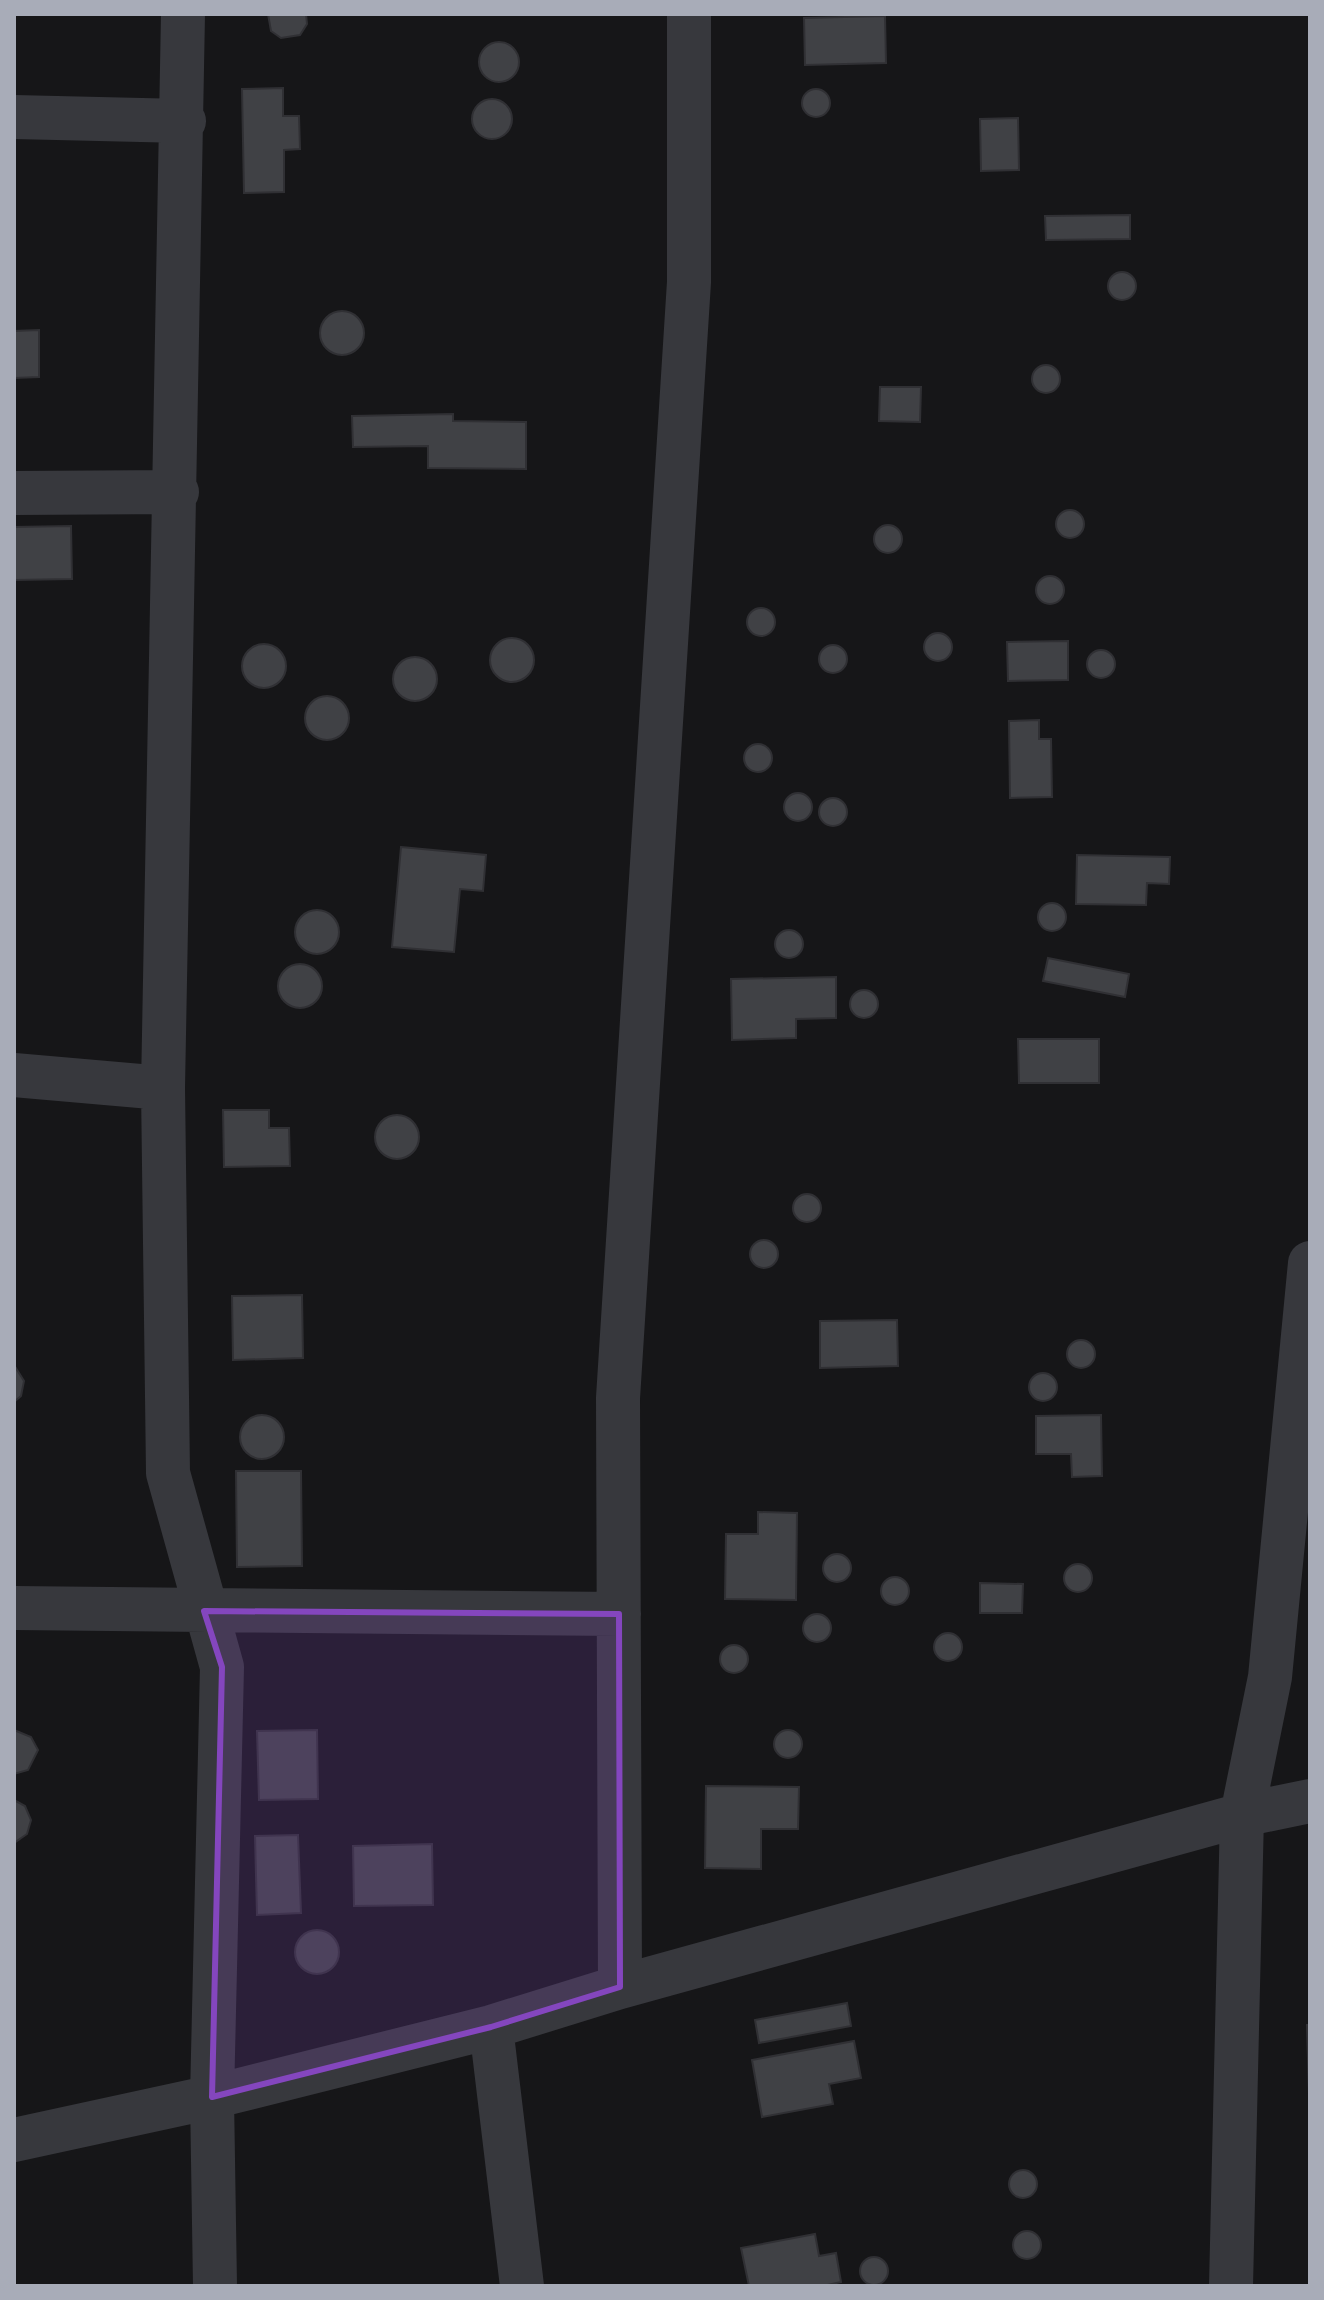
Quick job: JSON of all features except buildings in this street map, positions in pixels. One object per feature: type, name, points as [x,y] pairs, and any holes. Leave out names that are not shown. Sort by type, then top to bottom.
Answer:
[{"type":"street","points":[[183,14],[184,121],[163,1088],[168,1473],[222,1667],[212,2097],[215,2286]]},
{"type":"street","points":[[620,1987],[618,1398],[689,282],[689,14]]},
{"type":"street","points":[[14,117],[184,121]]},
{"type":"street","points":[[14,493],[177,492]]},
{"type":"street","points":[[14,1075],[163,1088]]},
{"type":"street","points":[[1231,2286],[1242,1815],[1270,1677],[1310,1263]]},
{"type":"street","points":[[14,1608],[619,1614]]},
{"type":"street","points":[[14,2140],[212,2097],[491,2027],[620,1987],[1242,1815],[1310,1801]]},
{"type":"street","points":[[491,2027],[522,2286]]},
{"type":"highlighted area","points":[[204,1611],[619,1614],[620,1987],[491,2027],[212,2097],[222,1667]]}]
